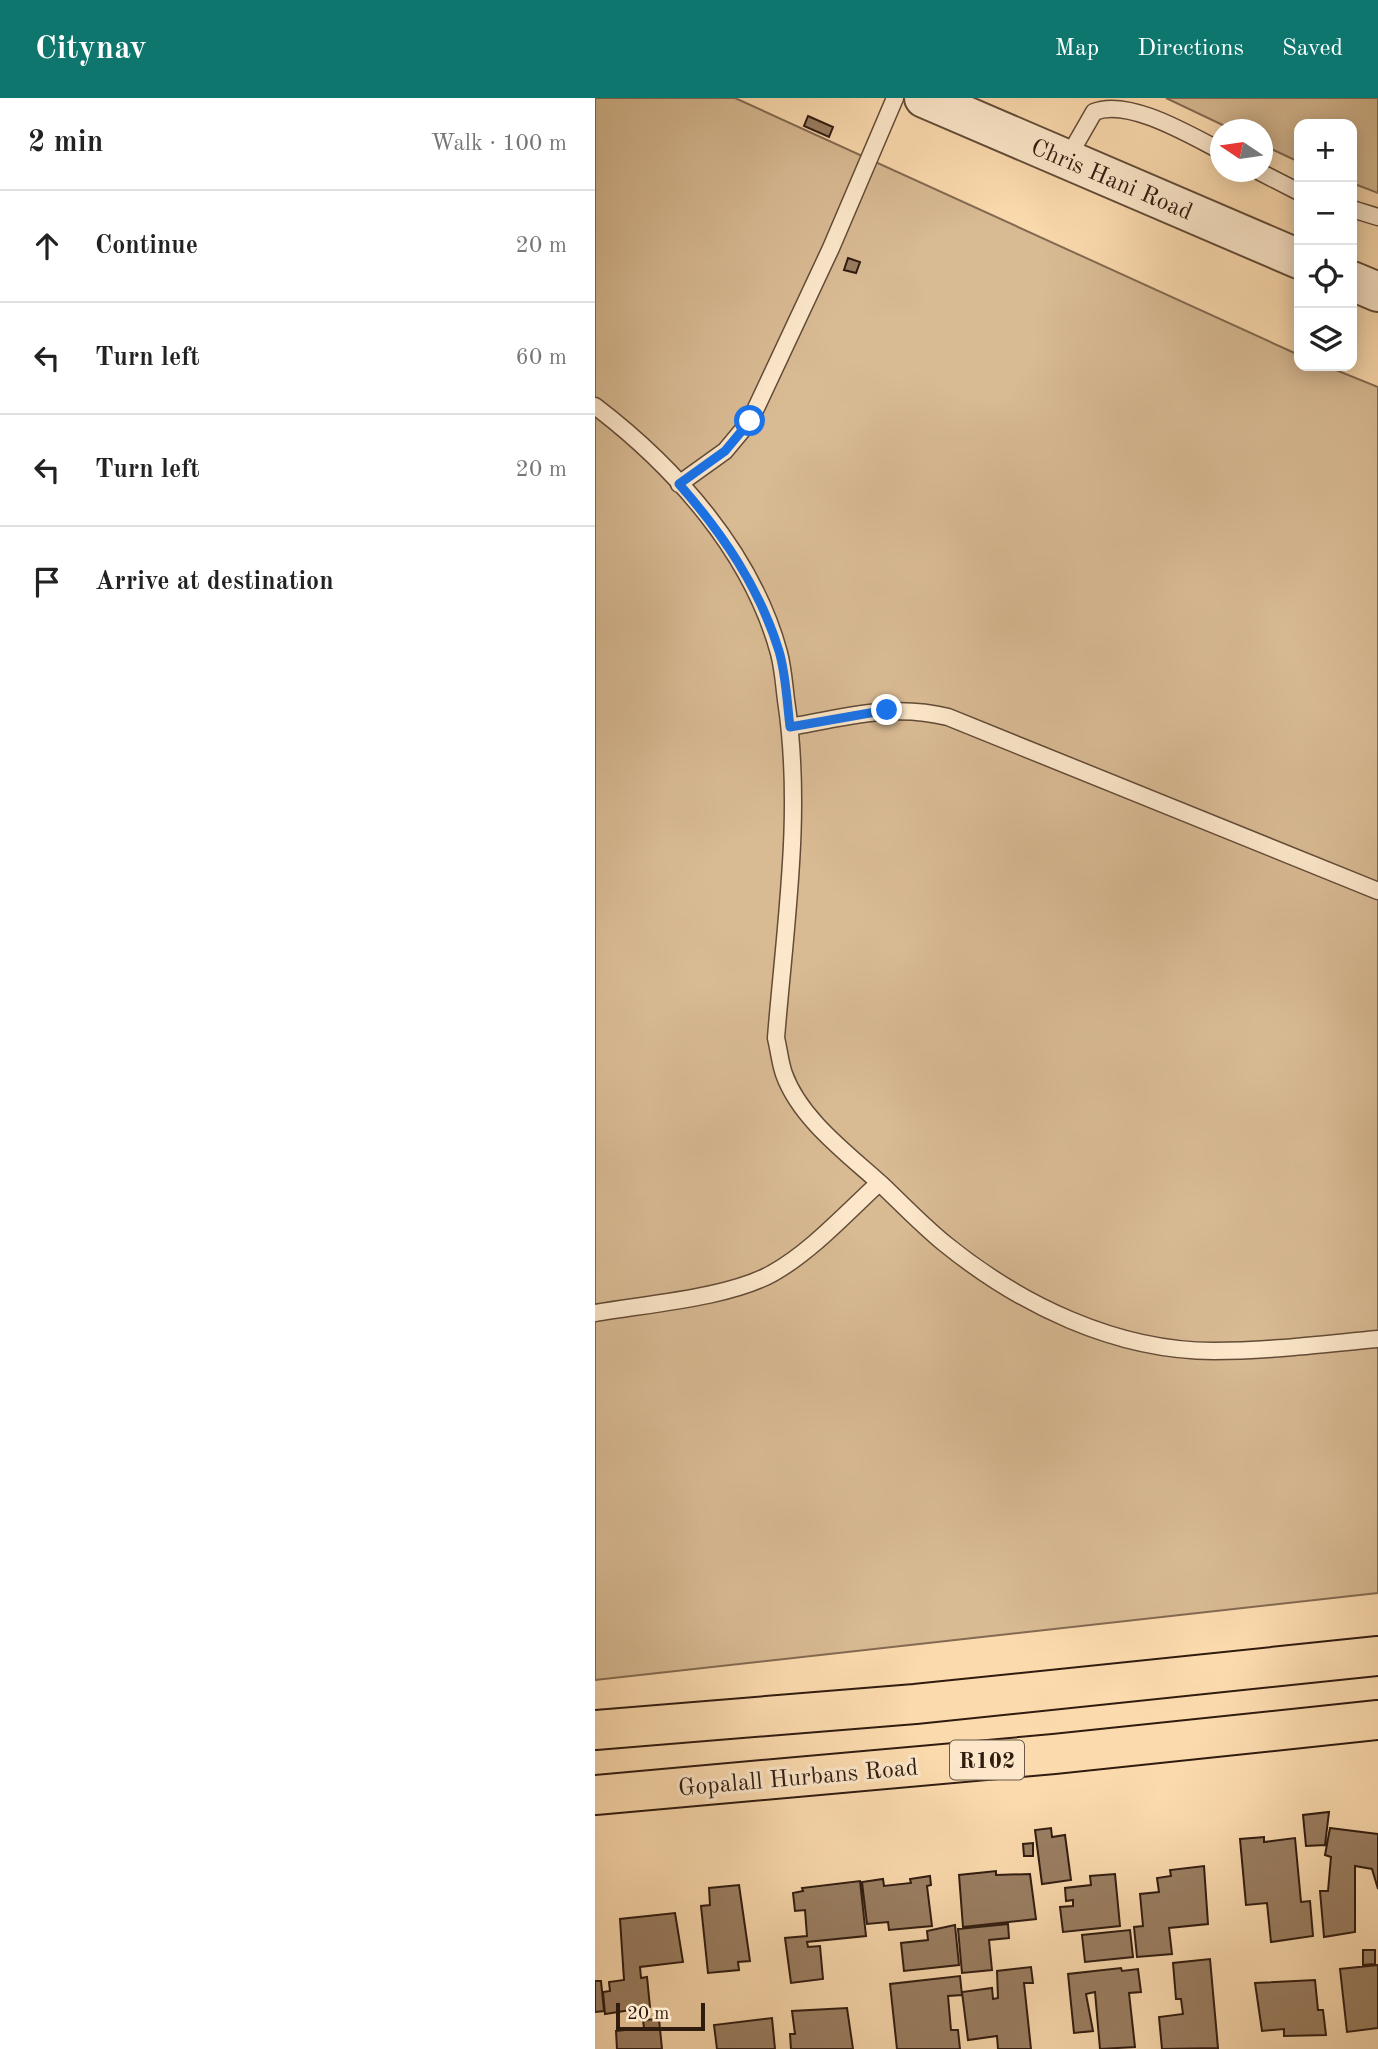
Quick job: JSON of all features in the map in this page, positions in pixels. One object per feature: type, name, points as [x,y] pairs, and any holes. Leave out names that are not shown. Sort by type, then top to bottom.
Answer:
[{"type":"highway","points":[[595,1730],[915,1704],[1378,1656]]},
{"type":"highway","name":"Gopalall Hurbans Road","points":[[595,1795],[1054,1754],[1378,1720]]},
{"type":"street","name":"Chris Hani Road","points":[[924,98],[1294,257]]},
{"type":"lane","points":[[679,484],[725,451],[750,421],[825,261],[895,98]]},
{"type":"lane","points":[[1067,159],[1094,112],[1115,104],[1137,108],[1210,146]]},
{"type":"lane","points":[[1273,179],[1294,189]]},
{"type":"lane","points":[[1357,211],[1378,217]]},
{"type":"lane","points":[[595,406],[650,452],[715,525],[755,588],[779,653],[790,727],[795,803],[776,1038],[785,1075],[800,1102],[825,1131],[944,1243],[1025,1298],[1084,1327],[1149,1343],[1212,1351],[1277,1349],[1378,1339]]},
{"type":"lane","points":[[790,727],[887,710],[919,710],[948,717],[1378,891]]},
{"type":"lane","points":[[595,1313],[733,1289],[773,1273],[819,1238],[879,1182]]},
{"type":"shaded area","points":[[595,98],[735,98],[1294,353],[1294,371],[1338,371],[1378,387],[1378,1593],[595,1680]]},
{"type":"shaded area","points":[[1166,98],[1378,98],[1378,193],[1357,185],[1357,119],[1294,119],[1294,160],[1273,150],[1273,119],[1210,119]]},
{"type":"building","points":[[808,116],[833,127],[829,137],[804,126]]},
{"type":"building","points":[[848,258],[860,262],[856,273],[844,270]]},
{"type":"building","points":[[1329,1812],[1325,1845],[1306,1846],[1303,1815]]},
{"type":"building","points":[[1051,1828],[1052,1837],[1065,1835],[1071,1880],[1042,1884],[1035,1830]]},
{"type":"building","points":[[1330,1828],[1378,1834],[1378,1889],[1372,1869],[1355,1866],[1355,1932],[1324,1937],[1320,1891],[1328,1891],[1331,1857],[1325,1855]]},
{"type":"building","points":[[1264,1837],[1264,1842],[1295,1838],[1301,1902],[1310,1901],[1313,1936],[1271,1942],[1267,1903],[1246,1905],[1240,1839]]},
{"type":"building","points":[[1033,1843],[1033,1856],[1024,1856],[1023,1844]]},
{"type":"building","points":[[1204,1866],[1208,1924],[1169,1928],[1172,1954],[1137,1957],[1134,1927],[1143,1926],[1140,1894],[1159,1892],[1157,1878],[1171,1876],[1170,1870]]},
{"type":"building","points":[[996,1871],[996,1875],[1030,1874],[1036,1919],[963,1927],[959,1875]]},
{"type":"building","points":[[1115,1874],[1120,1926],[1063,1932],[1060,1907],[1073,1906],[1073,1900],[1066,1901],[1065,1888],[1091,1885],[1090,1876]]},
{"type":"building","points":[[930,1876],[931,1885],[927,1886],[932,1926],[889,1930],[888,1922],[867,1924],[862,1882],[883,1879],[884,1886],[911,1883],[910,1879]]},
{"type":"building","points":[[860,1881],[866,1936],[807,1942],[808,1947],[820,1946],[823,1979],[791,1983],[785,1938],[807,1936],[805,1910],[795,1911],[793,1893],[803,1891],[802,1888]]},
{"type":"building","points":[[739,1885],[750,1961],[738,1962],[739,1970],[708,1973],[701,1906],[710,1905],[709,1888]]},
{"type":"building","points":[[675,1913],[683,1962],[640,1967],[641,1978],[647,1977],[650,2007],[605,2014],[603,1992],[610,1991],[609,1982],[624,1980],[620,1919]]},
{"type":"building","points":[[1008,1924],[1009,1938],[989,1940],[992,1970],[962,1973],[958,1929]]},
{"type":"building","points":[[955,1925],[959,1965],[904,1971],[901,1943],[928,1940],[927,1931]]},
{"type":"building","points":[[1130,1930],[1133,1957],[1085,1962],[1082,1935]]},
{"type":"building","points":[[1363,1950],[1375,1950],[1375,1964],[1363,1965]]},
{"type":"building","points":[[1210,1959],[1218,2048],[1162,2049],[1159,2017],[1183,2014],[1181,1999],[1176,1999],[1173,1963]]},
{"type":"building","points":[[1378,1965],[1378,2028],[1347,2032],[1340,1969]]},
{"type":"building","points":[[1031,1967],[1033,1983],[1024,1983],[1031,2049],[998,2049],[997,2036],[968,2040],[962,1992],[992,1988],[993,1999],[998,1998],[997,1971]]},
{"type":"building","points":[[1121,1968],[1122,1971],[1138,1969],[1141,1992],[1129,1993],[1135,2047],[1100,2049],[1095,1992],[1086,1994],[1093,2031],[1074,2033],[1068,1974]]},
{"type":"building","points":[[960,1976],[962,1995],[948,1996],[951,2030],[958,2030],[960,2049],[897,2049],[890,1984]]},
{"type":"building","points":[[1315,1980],[1318,2010],[1323,2010],[1326,2035],[1284,2036],[1284,2029],[1262,2031],[1255,1983]]},
{"type":"building","points":[[595,1981],[601,1981],[604,2011],[595,2012]]},
{"type":"building","points":[[847,2008],[853,2049],[791,2049],[790,2034],[795,2034],[792,2011]]},
{"type":"building","points":[[772,2018],[775,2049],[717,2049],[714,2025]]},
{"type":"building","points":[[659,2019],[662,2049],[617,2049],[616,2031],[644,2028],[643,2020]]},
{"type":"route","points":[[750,421],[725,451],[679,484],[715,525],[755,588],[779,653],[790,727],[887,710]]}]
